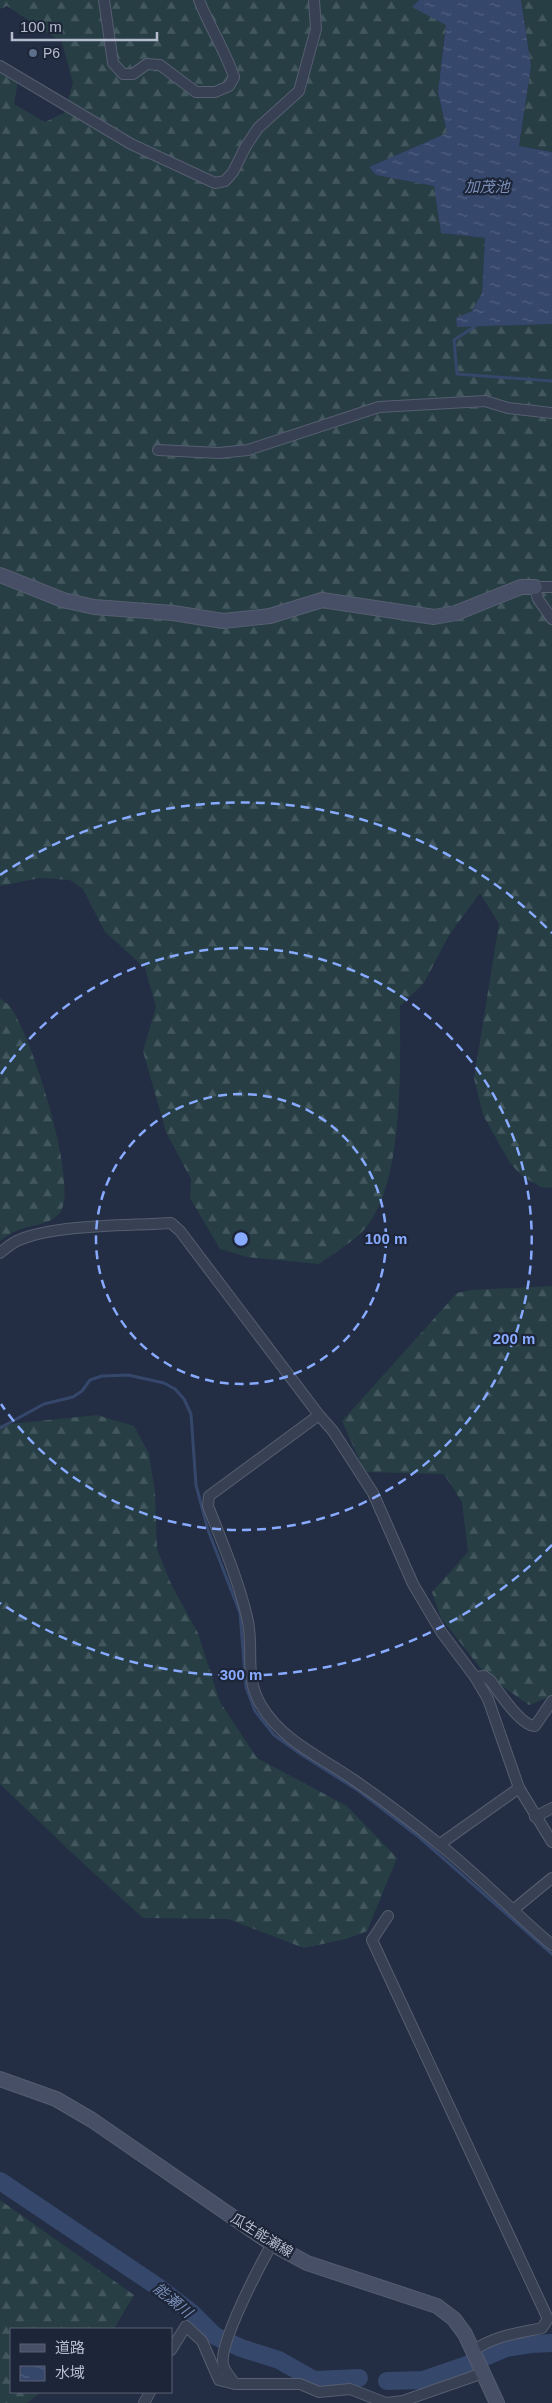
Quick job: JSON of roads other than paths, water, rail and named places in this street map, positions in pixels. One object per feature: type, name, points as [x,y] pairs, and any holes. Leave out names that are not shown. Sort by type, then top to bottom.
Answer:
[{"type":"main road","points":[[0,575],[62,600],[94,607],[173,613],[223,621],[270,616],[322,600],[434,616],[456,613],[521,587],[536,587]]},
{"type":"main road","name":"瓜生能瀬線","points":[[0,2079],[56,2099],[92,2120],[272,2244],[307,2263],[437,2306],[454,2319],[473,2351],[497,2403]]},
{"type":"street","points":[[104,0],[113,64],[123,74],[134,74],[148,64],[160,65],[196,92],[215,92],[229,86],[234,77],[228,59],[212,31],[199,0]]},
{"type":"street","points":[[0,66],[131,144],[215,183],[220,183],[233,172],[246,146],[258,128],[300,91],[316,29],[314,0]]},
{"type":"street","points":[[158,450],[219,453],[248,450],[379,406],[484,401],[508,408],[552,413]]},
{"type":"street","points":[[552,587],[536,587],[538,599],[552,619]]},
{"type":"street","points":[[0,1253],[18,1240],[43,1233],[171,1223],[180,1231],[319,1416],[333,1431],[373,1493],[413,1584],[442,1633],[475,1677],[488,1699],[499,1737],[519,1788],[552,1842]]},
{"type":"street","points":[[319,1416],[209,1496],[208,1506],[236,1578],[248,1618],[251,1685],[260,1705],[280,1732],[354,1780],[440,1844],[552,1945]]},
{"type":"street","points":[[475,1677],[484,1676],[490,1680],[520,1719],[530,1726],[535,1726],[540,1721],[552,1701]]},
{"type":"street","points":[[440,1844],[519,1788]]},
{"type":"street","points":[[535,1817],[552,1808]]},
{"type":"street","points":[[513,1910],[552,1878]]},
{"type":"street","points":[[388,1916],[372,1940],[548,2319],[542,2328],[500,2337],[481,2344],[473,2351]]},
{"type":"street","points":[[235,2384],[223,2365],[223,2348],[230,2335],[250,2282],[272,2244]]},
{"type":"street","points":[[172,2348],[186,2326],[202,2341],[219,2380],[235,2384],[300,2384],[319,2392],[350,2389],[386,2403],[403,2401],[483,2373]]},
{"type":"water","name":"加茂池","points":[[419,0],[521,0],[531,66],[519,146],[552,152],[552,324],[457,327],[456,318],[472,311],[482,293],[485,238],[441,233],[434,186],[376,175],[369,167],[447,133],[438,92],[446,25],[412,7]]},
{"type":"waterway","points":[[476,324],[454,340],[457,374],[552,381]]},
{"type":"waterway","points":[[0,1428],[44,1404],[73,1397],[82,1391],[90,1380],[102,1376],[128,1375],[164,1383],[175,1389],[184,1399],[191,1414],[196,1485],[208,1530],[240,1613],[246,1687],[255,1711],[274,1735],[359,1791],[419,1837],[552,1954]]},
{"type":"waterway","name":"能瀬川","points":[[0,2181],[161,2289],[192,2313],[215,2336],[241,2348],[279,2360],[314,2380],[359,2378]]},
{"type":"waterway","name":"能瀬川","points":[[387,2381],[423,2380],[464,2366],[506,2348],[552,2343]]},
{"type":"place","name":"P6","points":[[33,53]]}]
